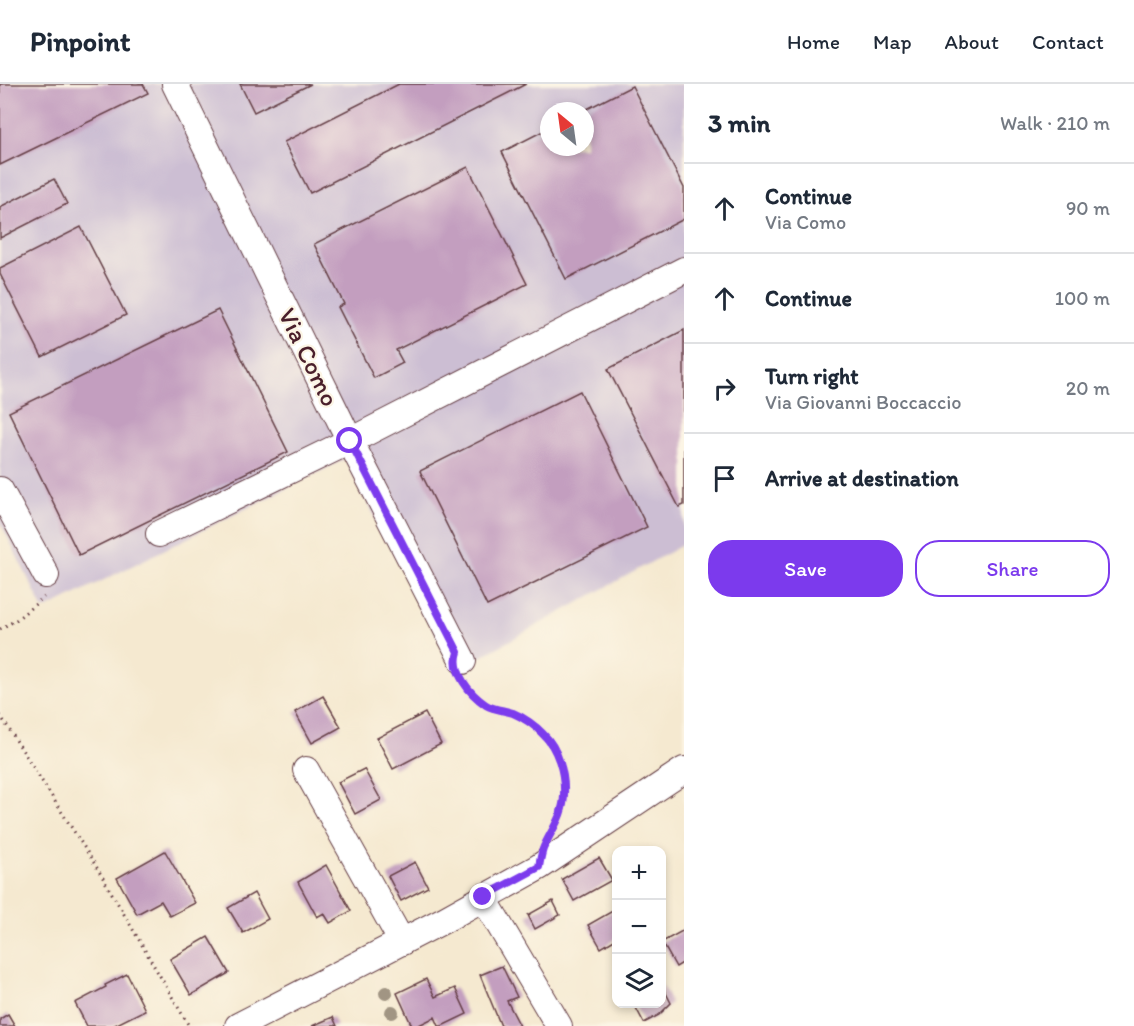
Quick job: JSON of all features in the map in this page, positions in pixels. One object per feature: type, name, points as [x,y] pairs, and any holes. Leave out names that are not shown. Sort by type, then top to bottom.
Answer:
[{"type":"street","name":"Via Como","points":[[175,84],[350,441],[461,656]]},
{"type":"street","points":[[159,534],[350,441],[684,270]]},
{"type":"street","points":[[0,490],[46,575]]},
{"type":"street","points":[[306,770],[402,942]]},
{"type":"street","points":[[238,1026],[402,942],[539,867],[684,770]]},
{"type":"street","points":[[483,897],[560,1026]]},
{"type":"path","points":[[0,629],[16,620],[44,597],[48,589],[46,575]]},
{"type":"path","points":[[461,656],[456,661],[457,667],[461,678],[472,693],[488,706],[513,713],[533,725],[545,735],[558,757],[564,780],[564,796],[558,821],[552,834]]},
{"type":"path","points":[[0,715],[96,866],[189,1026]]},
{"type":"shaded area","points":[[0,84],[684,84],[684,544],[455,671],[345,459],[44,610],[0,522]]},
{"type":"building","points":[[0,84],[143,84],[148,93],[0,165]]},
{"type":"building","points":[[240,84],[311,84],[254,112]]},
{"type":"building","points":[[399,84],[526,84],[310,193],[284,142]]},
{"type":"building","points":[[632,86],[684,188],[684,219],[566,279],[502,152],[540,133],[540,156],[594,156],[594,105]]},
{"type":"building","points":[[468,167],[527,284],[396,350],[403,363],[374,378],[338,307],[344,304],[314,244]]},
{"type":"building","points":[[54,179],[67,204],[0,238],[0,207]]},
{"type":"building","points":[[81,227],[126,315],[42,357],[0,274],[0,268]]},
{"type":"building","points":[[218,310],[288,452],[79,555],[9,412]]},
{"type":"building","points":[[684,330],[684,505],[679,507],[608,369]]},
{"type":"building","points":[[580,391],[647,527],[487,606],[420,471]]},
{"type":"building","points":[[323,696],[341,727],[312,743],[295,712]]},
{"type":"building","points":[[425,713],[441,744],[393,769],[377,738]]},
{"type":"building","points":[[364,769],[381,800],[355,814],[338,782]]},
{"type":"building","points":[[165,851],[195,903],[170,916],[161,901],[137,914],[117,878]]},
{"type":"building","points":[[599,858],[612,880],[574,901],[562,879]]},
{"type":"building","points":[[415,862],[428,887],[401,901],[388,876]]},
{"type":"building","points":[[326,865],[351,911],[330,923],[324,913],[317,917],[298,882]]},
{"type":"building","points":[[254,893],[268,919],[243,933],[228,908]]},
{"type":"building","points":[[553,901],[560,915],[535,929],[528,915]]},
{"type":"building","points":[[612,911],[612,941],[601,948],[588,925]]},
{"type":"building","points":[[684,930],[684,962],[676,967],[666,949],[666,940]]},
{"type":"building","points":[[208,937],[229,973],[191,995],[170,959]]},
{"type":"building","points":[[502,966],[517,997],[507,1001],[520,1026],[501,1026],[480,975]]},
{"type":"building","points":[[127,974],[145,1010],[113,1026],[87,1026],[75,1003]]},
{"type":"building","points":[[426,979],[435,997],[455,988],[467,1014],[442,1026],[439,1026],[435,1017],[417,1026],[412,1026],[397,993]]},
{"type":"building","points":[[666,993],[671,1003],[666,1008]]},
{"type":"building","points":[[636,1008],[666,1008],[659,1015],[644,1023]]},
{"type":"building","points":[[8,1014],[15,1026],[0,1026],[0,1019]]},
{"type":"building","points":[[333,1017],[337,1026],[312,1026]]},
{"type":"route","points":[[350,441],[458,652],[456,661],[461,678],[472,693],[488,706],[513,713],[533,725],[545,735],[558,757],[564,780],[564,796],[558,821],[543,849],[539,867],[483,897]]}]
